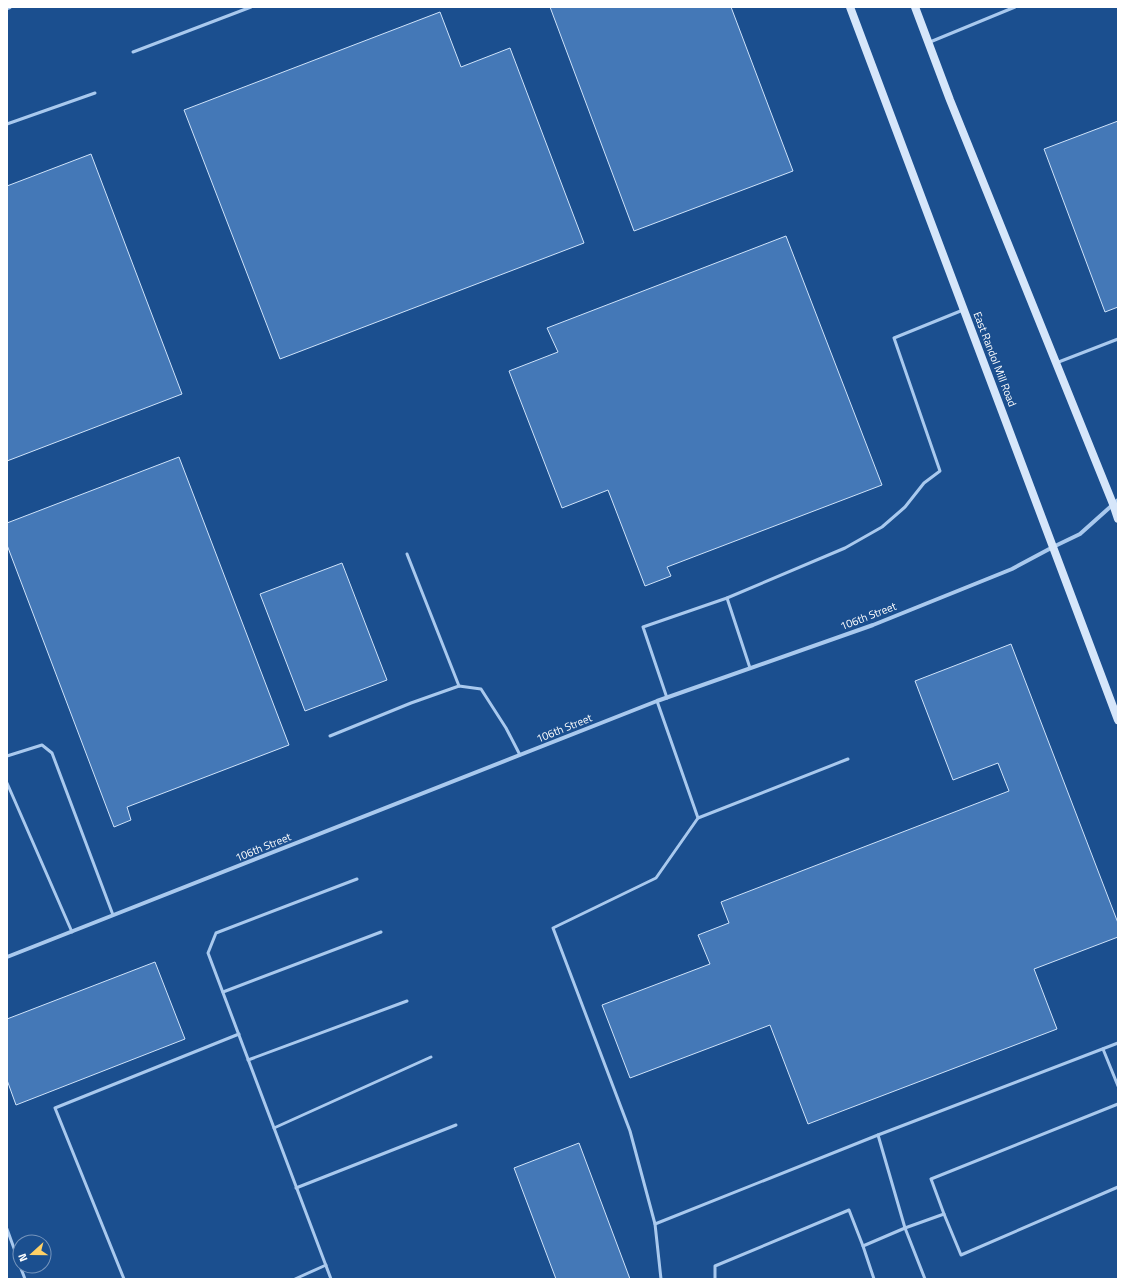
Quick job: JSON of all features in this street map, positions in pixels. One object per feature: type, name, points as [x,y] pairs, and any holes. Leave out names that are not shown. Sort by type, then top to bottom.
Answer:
[{"type":"main road","name":"East Randol Mill Road","points":[[850,7],[1118,720]]},
{"type":"main road","points":[[915,7],[1056,363],[1116,502],[1118,519]]},
{"type":"street","name":"106th Street","points":[[7,957],[657,701],[873,625],[1005,572],[1080,534],[1116,502]]},
{"type":"lane","points":[[133,52],[251,7]]},
{"type":"lane","points":[[928,42],[1015,7]]},
{"type":"lane","points":[[7,124],[95,92]]},
{"type":"lane","points":[[667,698],[643,627],[727,598],[844,548],[882,527],[905,507],[924,483],[940,471],[894,338],[965,310]]},
{"type":"lane","points":[[1056,363],[1118,339]]},
{"type":"lane","points":[[407,554],[459,686]]},
{"type":"lane","points":[[727,598],[750,668]]},
{"type":"lane","points":[[330,736],[411,703],[459,686],[482,689],[506,728],[520,755]]},
{"type":"lane","points":[[657,701],[698,818]]},
{"type":"lane","points":[[7,756],[42,745],[52,753],[113,916]]},
{"type":"lane","points":[[661,1279],[655,1224],[630,1131],[553,928],[656,878],[698,818],[848,759]]},
{"type":"lane","points":[[7,783],[72,932]]},
{"type":"lane","points":[[331,1279],[208,953],[216,933],[357,879]]},
{"type":"lane","points":[[222,992],[381,932]]},
{"type":"lane","points":[[248,1060],[407,1001]]},
{"type":"lane","points":[[124,1279],[55,1108],[239,1034]]},
{"type":"lane","points":[[655,1224],[878,1135],[1118,1043]]},
{"type":"lane","points":[[1103,1049],[1118,1086]]},
{"type":"lane","points":[[274,1128],[431,1057]]},
{"type":"lane","points":[[1118,1104],[931,1179],[961,1255],[1118,1187]]},
{"type":"lane","points":[[296,1188],[456,1125]]},
{"type":"lane","points":[[878,1135],[905,1228],[925,1279]]},
{"type":"lane","points":[[715,1279],[715,1266],[849,1210],[874,1279]]},
{"type":"lane","points":[[863,1246],[905,1228],[944,1214]]},
{"type":"lane","points":[[7,1229],[12,1243]]},
{"type":"lane","points":[[295,1279],[326,1265]]},
{"type":"building","points":[[550,7],[731,7],[793,171],[634,231]]},
{"type":"building","points":[[440,12],[461,67],[510,48],[584,243],[280,359],[184,110]]},
{"type":"building","points":[[1118,121],[1118,307],[1105,312],[1044,149]]},
{"type":"building","points":[[91,154],[182,394],[7,461],[7,186]]},
{"type":"building","points":[[786,236],[882,485],[667,567],[671,576],[645,586],[608,490],[562,508],[509,371],[558,352],[547,328]]},
{"type":"building","points":[[179,457],[289,745],[127,807],[131,820],[114,827],[7,545],[7,523]]},
{"type":"building","points":[[342,563],[387,680],[305,711],[260,594]]},
{"type":"building","points":[[1011,644],[1118,923],[1118,937],[1034,969],[1057,1029],[808,1124],[770,1025],[630,1078],[602,1005],[710,964],[698,935],[729,923],[721,902],[1009,791],[998,763],[953,780],[915,681]]},
{"type":"building","points":[[155,962],[185,1039],[16,1105],[7,1080],[7,1019]]},
{"type":"building","points":[[579,1143],[630,1279],[556,1279],[514,1168]]}]
